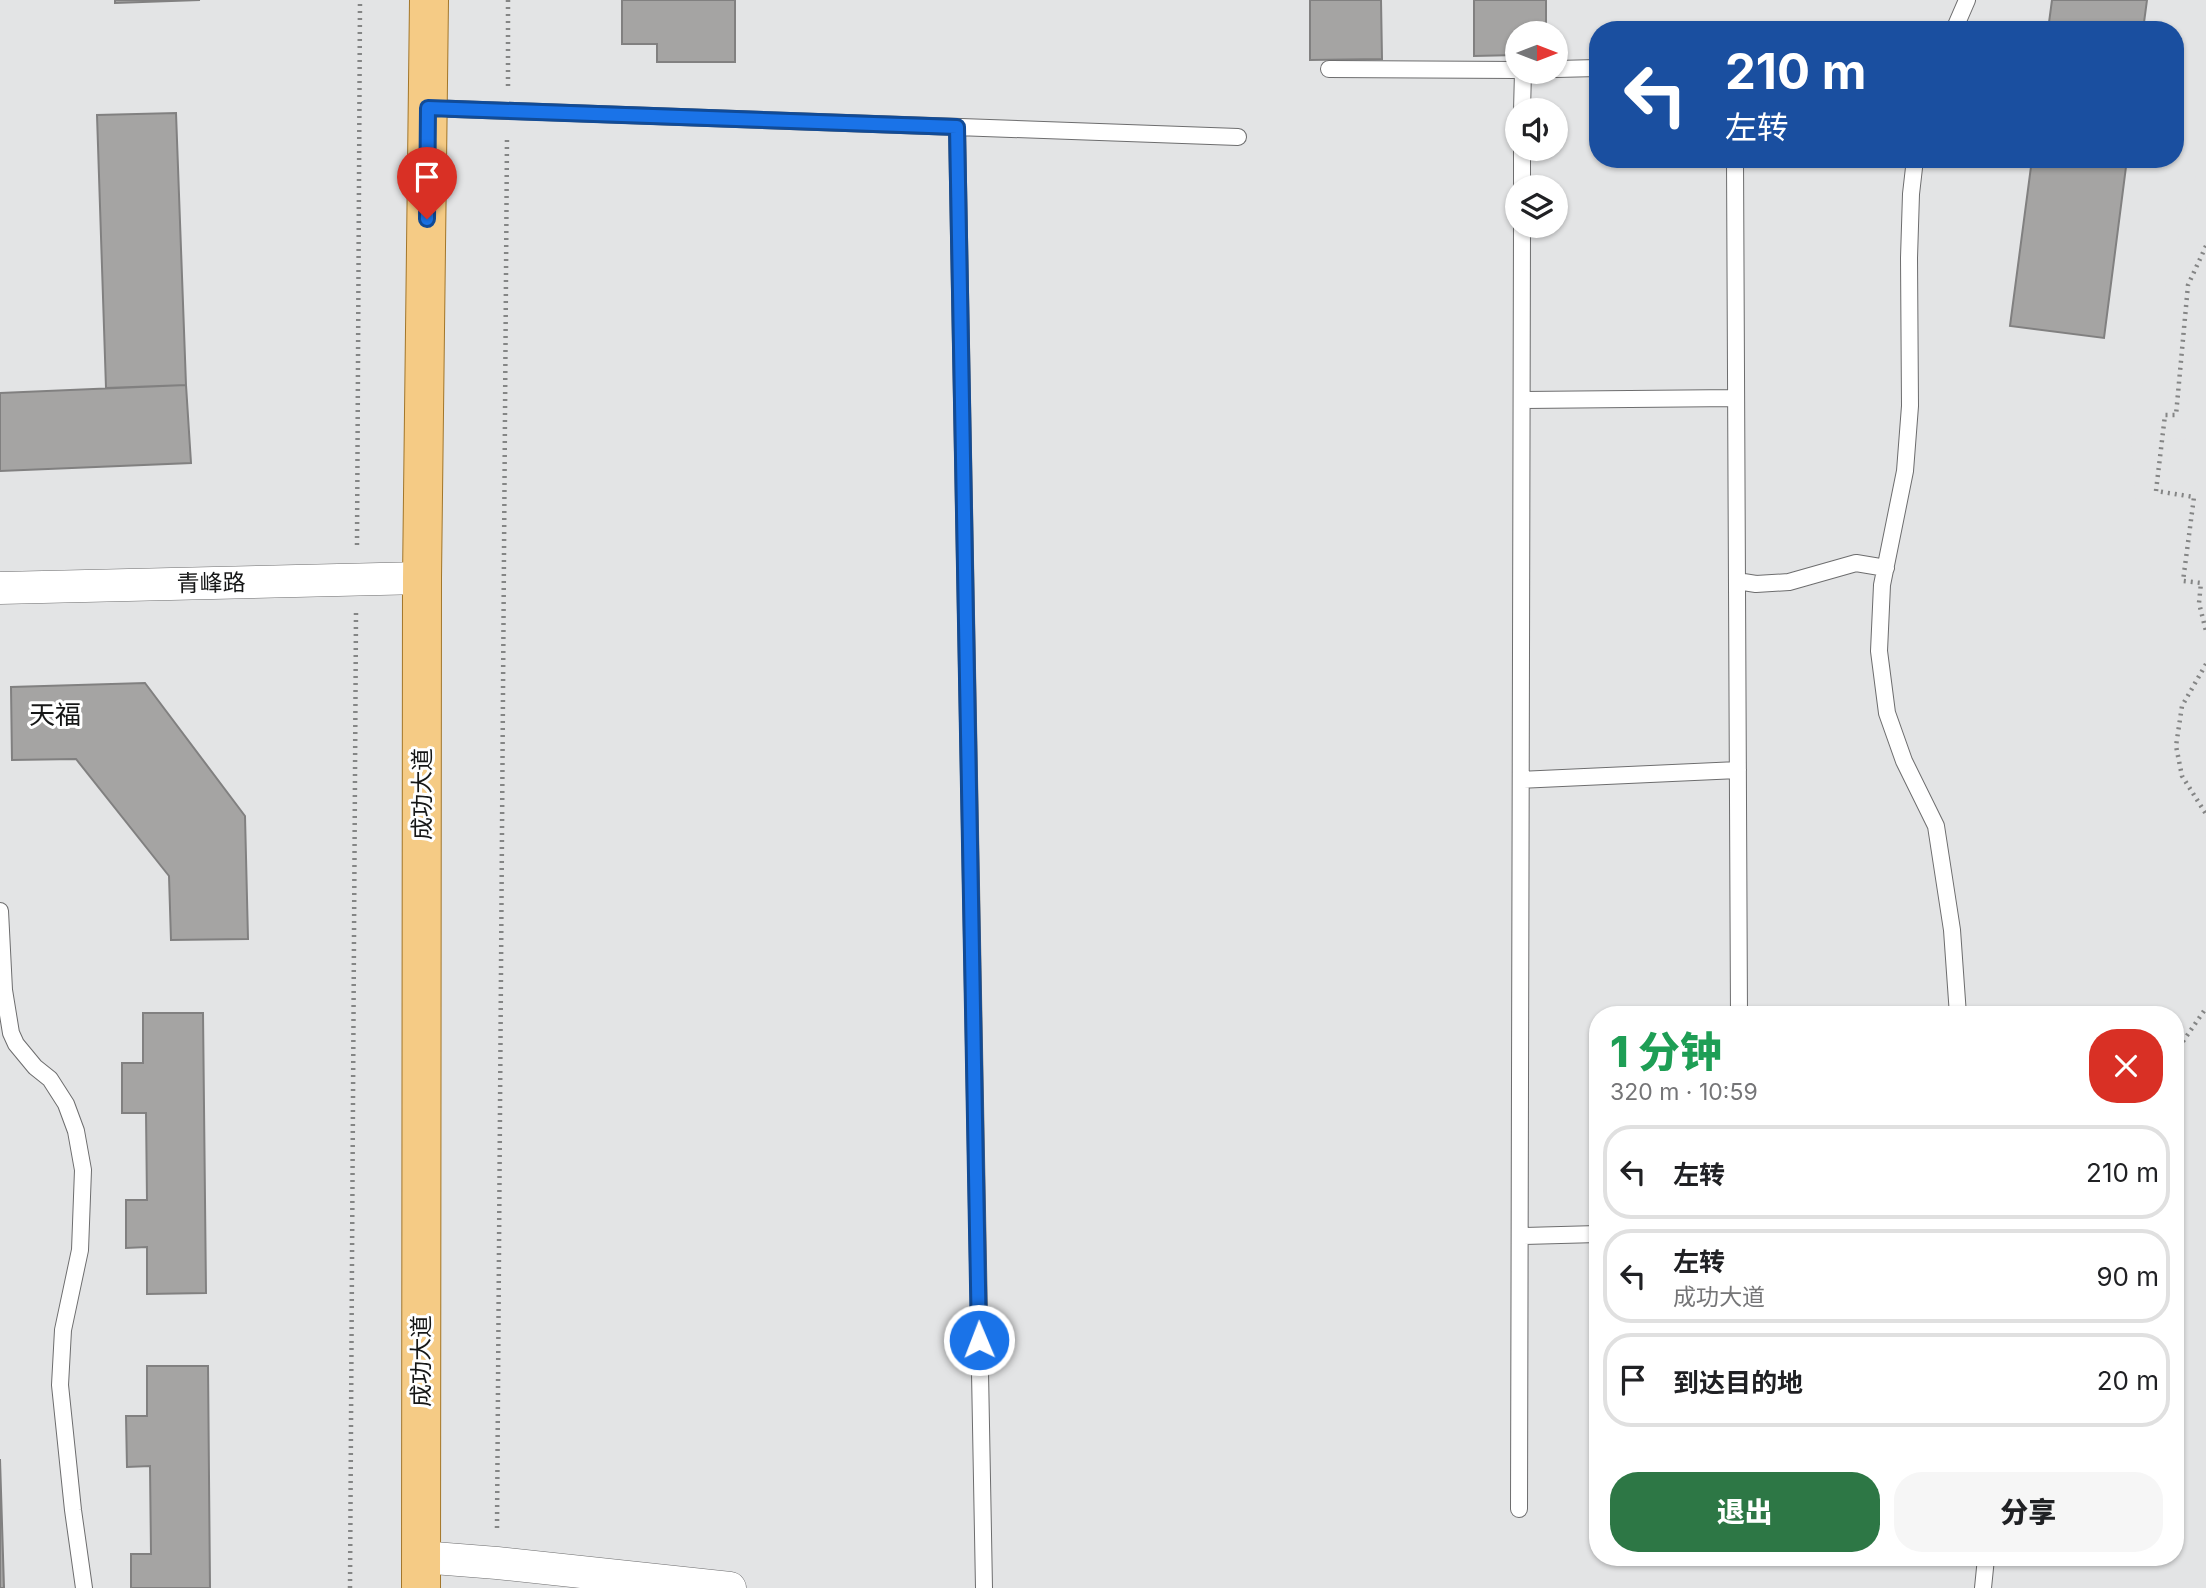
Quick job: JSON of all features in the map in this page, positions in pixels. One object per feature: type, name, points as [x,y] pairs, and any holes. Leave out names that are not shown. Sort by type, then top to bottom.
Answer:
[{"type":"main road","name":"成功大道","points":[[421,1573],[422,578],[429,0]]},
{"type":"street","name":"青峰路","points":[[0,588],[422,578]]},
{"type":"street","points":[[421,1573],[497,1563],[730,1588]]},
{"type":"lane","points":[[1958,21],[1967,0]]},
{"type":"lane","points":[[1568,69],[1589,68]]},
{"type":"lane","points":[[1329,69],[1505,70]]},
{"type":"lane","points":[[428,108],[1238,137]]},
{"type":"lane","points":[[957,127],[984,1588]]},
{"type":"lane","points":[[1735,168],[1740,1006]]},
{"type":"lane","points":[[1914,168],[1909,258],[1910,406],[1905,471],[1882,585],[1879,651],[1887,713],[1904,761],[1936,826],[1952,930],[1957,1006]]},
{"type":"lane","points":[[1519,1509],[1522,238]]},
{"type":"lane","points":[[1522,400],[1736,398]]},
{"type":"lane","points":[[1737,581],[1756,584],[1789,582],[1856,563],[1886,568]]},
{"type":"lane","points":[[1521,780],[1738,771]]},
{"type":"lane","points":[[0,911],[4,990],[11,1034],[35,1067],[50,1079],[66,1104],[76,1131],[83,1170],[80,1250],[63,1330],[60,1385],[72,1510],[84,1588]]},
{"type":"lane","points":[[1520,1236],[1589,1234]]},
{"type":"lane","points":[[1983,1588],[1985,1566]]},
{"type":"path","points":[[350,1588],[360,0]]},
{"type":"path","points":[[497,1563],[508,0]]},
{"type":"path","points":[[2206,246],[2188,285],[2176,415],[2165,415],[2156,491],[2194,497],[2183,581],[2201,583],[2199,603],[2206,631]]},
{"type":"path","points":[[2206,664],[2182,706],[2176,746],[2182,776],[2206,814]]},
{"type":"path","points":[[2184,1040],[2206,1008]]},
{"type":"pier","points":[[2206,147],[2206,283],[2196,323],[2185,440],[2171,438],[2169,481],[2206,488],[2199,560],[2206,576],[2206,841],[2163,765],[2163,627],[2136,499],[2131,434],[2170,266]]},
{"type":"building","points":[[115,0],[200,0],[115,3]]},
{"type":"building","points":[[622,0],[735,0],[735,62],[657,62],[657,44],[622,44]]},
{"type":"building","points":[[1310,0],[1381,0],[1382,59],[1310,60]]},
{"type":"building","points":[[1474,0],[1546,0],[1546,21],[1505,21],[1505,55],[1474,56]]},
{"type":"building","points":[[2052,0],[2147,0],[2144,21],[2049,21]]},
{"type":"building","points":[[176,113],[186,385],[106,388],[97,115]]},
{"type":"building","points":[[2031,168],[2126,168],[2104,338],[2010,326]]},
{"type":"building","points":[[186,385],[191,463],[0,471],[0,393]]},
{"type":"building","points":[[145,683],[245,816],[248,939],[171,940],[169,876],[76,759],[12,760],[11,687]]},
{"type":"building","points":[[143,1013],[203,1013],[206,1293],[147,1294],[147,1247],[126,1248],[126,1200],[147,1200],[146,1113],[122,1113],[122,1063],[143,1063]]},
{"type":"building","points":[[147,1366],[208,1366],[210,1588],[131,1588],[131,1554],[151,1554],[150,1466],[127,1467],[126,1416],[147,1416]]},
{"type":"building","points":[[0,1459],[4,1588],[0,1588]]},
{"type":"district","name":"天福","points":[[55,715]]},
{"type":"route","points":[[427,219],[428,108],[957,127],[979,1340]]}]
